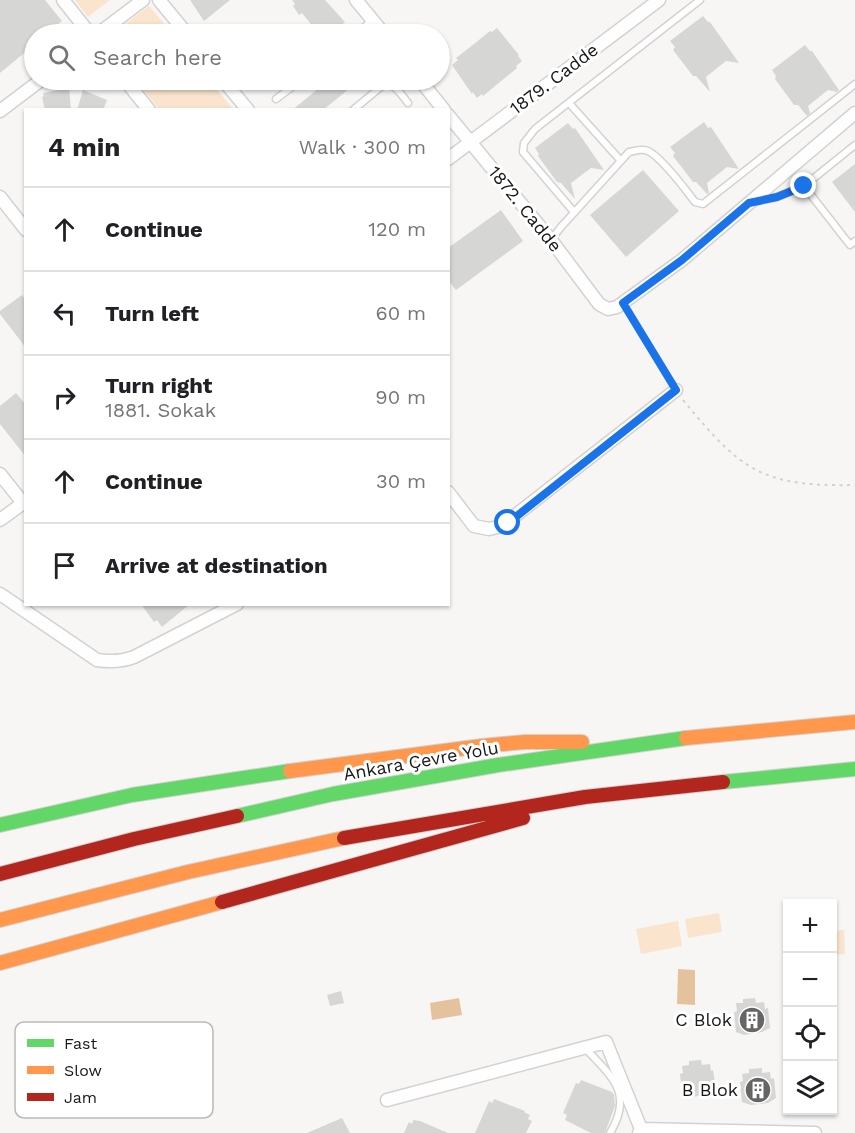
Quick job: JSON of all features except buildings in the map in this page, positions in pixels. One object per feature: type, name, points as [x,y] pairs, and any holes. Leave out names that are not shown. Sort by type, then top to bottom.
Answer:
[{"type":"highway","name":"Ankara Çevre Yolu","points":[[0,874],[134,839],[333,794],[498,765],[669,740],[855,722]]},
{"type":"highway","points":[[0,825],[132,795],[289,770],[525,742],[669,740]]},
{"type":"highway","points":[[0,920],[150,880],[316,843],[462,816],[610,793],[855,769]]},
{"type":"highway","points":[[0,963],[610,793]]},
{"type":"street","points":[[63,0],[82,24]]},
{"type":"street","points":[[111,24],[142,0]]},
{"type":"street","points":[[159,0],[179,24]]},
{"type":"street","points":[[356,0],[375,24]]},
{"type":"street","name":"1879. Cadde","points":[[450,157],[659,0]]},
{"type":"street","points":[[0,111],[27,90]]},
{"type":"street","points":[[133,90],[147,108]]},
{"type":"street","points":[[231,90],[246,108]]},
{"type":"street","points":[[428,90],[442,108]]},
{"type":"street","points":[[623,303],[682,260],[855,113]]},
{"type":"street","name":"1872. Cadde","points":[[450,117],[551,240],[598,304],[608,309],[617,308],[623,303]]},
{"type":"street","points":[[0,197],[24,227]]},
{"type":"street","points":[[450,495],[474,526],[489,529],[502,526],[676,390]]},
{"type":"street","points":[[0,474],[24,502],[0,520]]},
{"type":"street","points":[[0,594],[97,660],[105,662],[134,657],[233,606]]},
{"type":"street","points":[[387,1100],[606,1042],[640,1131],[815,1133]]},
{"type":"lane","points":[[574,212],[523,152],[524,143],[535,129],[700,0]]},
{"type":"lane","points":[[367,24],[372,20]]},
{"type":"lane","points":[[551,240],[629,152],[648,151],[657,158],[695,202],[703,204],[855,84]]},
{"type":"lane","points":[[276,99],[288,90]]},
{"type":"lane","points":[[355,108],[377,90]]},
{"type":"lane","points":[[397,90],[408,104]]},
{"type":"lane","points":[[569,103],[621,161]]},
{"type":"lane","points":[[749,203],[777,197],[804,186],[855,146]]},
{"type":"lane","points":[[804,186],[850,245],[855,241]]},
{"type":"lane","points":[[585,1047],[612,1077],[622,1102],[618,1120],[610,1133]]},
{"type":"path","points":[[623,303],[676,390],[725,448],[756,470],[794,483],[820,486],[855,485]]},
{"type":"shaded area","points":[[75,0],[110,0],[88,17]]},
{"type":"shaded area","points":[[149,6],[164,24],[125,24]]},
{"type":"shaded area","points":[[143,90],[217,90],[232,108],[158,108]]},
{"type":"shaded area","points":[[719,913],[722,932],[688,938],[685,919]]},
{"type":"shaded area","points":[[678,921],[682,946],[641,954],[636,929]]},
{"type":"shaded area","points":[[844,930],[845,954],[837,955],[837,931]]},
{"type":"shaded area","points":[[678,969],[695,970],[695,1005],[677,1004]]},
{"type":"shaded area","points":[[459,998],[462,1015],[432,1020],[430,1003]]},
{"type":"traffic: fast","points":[[237,816],[333,794],[498,765],[686,738]]},
{"type":"traffic: fast","points":[[723,782],[855,769]]},
{"type":"traffic: fast","points":[[0,825],[132,795],[290,771]]},
{"type":"traffic: slow","points":[[686,738],[855,722]]},
{"type":"traffic: slow","points":[[290,771],[482,746],[525,742],[582,742]]},
{"type":"traffic: slow","points":[[0,920],[188,872],[344,838]]},
{"type":"traffic: slow","points":[[0,963],[222,902]]},
{"type":"traffic: jam","points":[[344,838],[585,797],[723,782]]},
{"type":"traffic: jam","points":[[0,874],[134,839],[237,816]]},
{"type":"traffic: jam","points":[[222,902],[523,818]]},
{"type":"place","name":"C Blok","points":[[752,1020]]},
{"type":"place","name":"B Blok","points":[[758,1090]]},
{"type":"route","points":[[508,523],[676,390],[623,303],[682,260],[749,203],[777,197],[804,186]]}]
